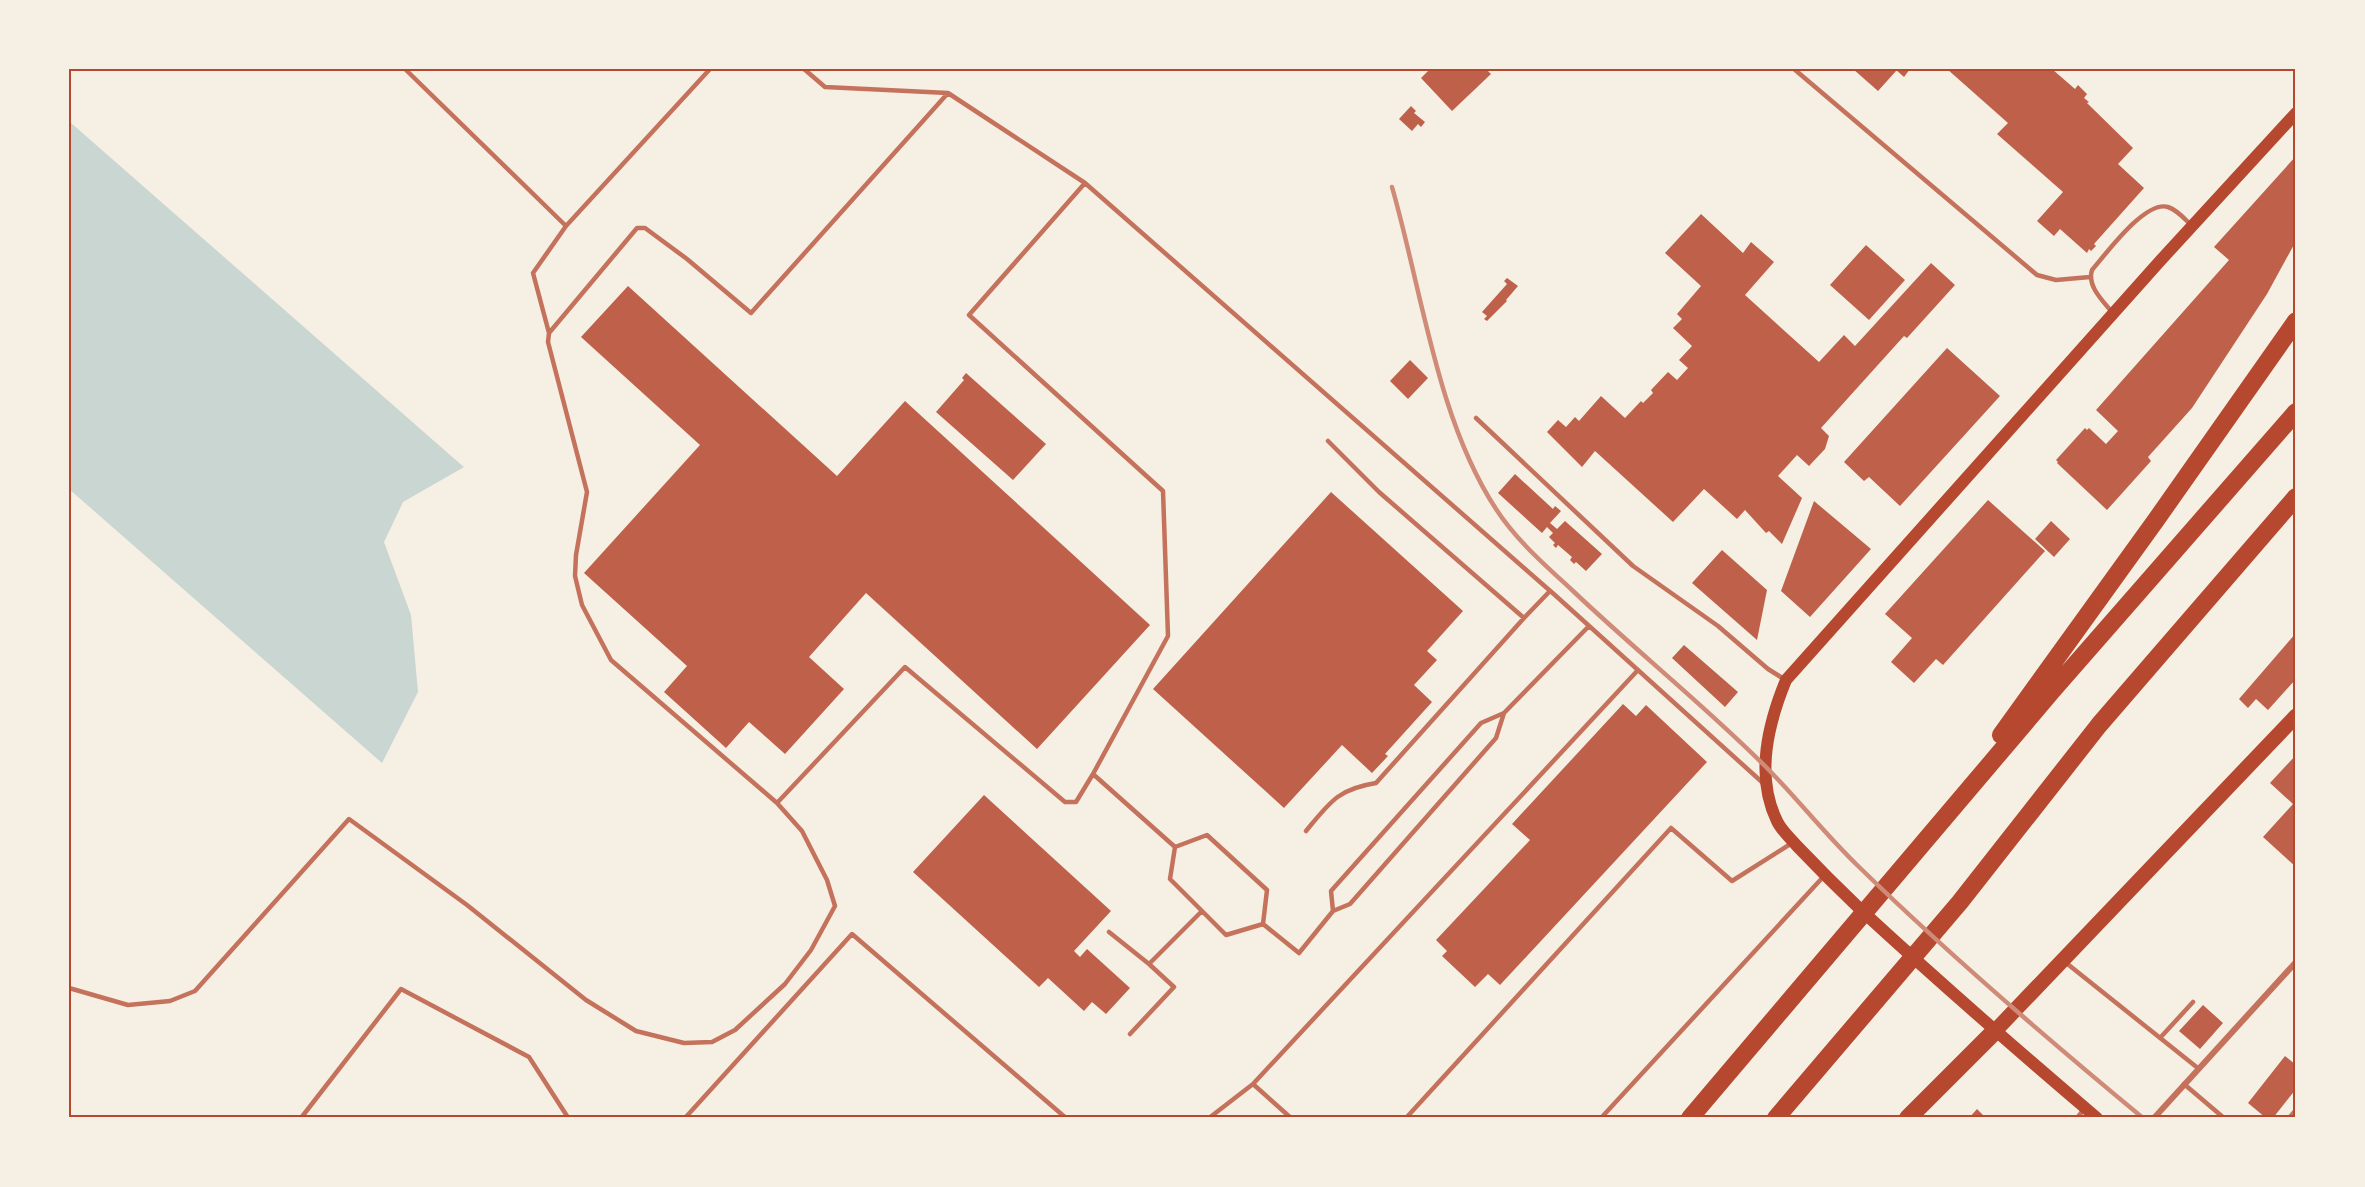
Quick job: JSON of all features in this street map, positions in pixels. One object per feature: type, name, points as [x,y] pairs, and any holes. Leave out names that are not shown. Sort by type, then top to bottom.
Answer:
[{"type":"highway","points":[[1912,858],[2150,530],[2296,321]]},
{"type":"highway","points":[[1690,1118],[2052,691],[2296,412]]},
{"type":"highway","points":[[1776,1118],[1960,902],[2099,725],[2296,496]]},
{"type":"highway","points":[[1908,1118],[1995,1031]]},
{"type":"main road","points":[[2097,1118],[2081,1113],[1995,1031],[1824,876],[1777,822],[1767,787],[1765,766],[1769,728],[1786,680],[2192,226],[2296,114]]},
{"type":"main road","points":[[1995,1031],[2296,716]]},
{"type":"street","points":[[2154,1118],[2296,962]]},
{"type":"lane","points":[[405,69],[566,226]]},
{"type":"lane","points":[[69,988],[128,1005],[170,1000],[195,991],[349,819],[467,905],[596,1006],[636,1030],[684,1043],[712,1041],[735,1030],[785,984],[811,950],[835,906],[827,880],[802,831],[777,804],[611,660],[582,605],[575,576],[576,555],[587,492],[548,342],[549,333],[533,273],[566,226],[710,69]]},
{"type":"lane","points":[[804,69],[825,87],[948,93],[1085,183],[1550,591],[1767,787]]},
{"type":"lane","points":[[1794,69],[2037,275],[2056,280],[2090,277]]},
{"type":"lane","points":[[549,333],[637,228],[645,228],[687,259],[751,313],[948,93]]},
{"type":"lane","points":[[777,804],[905,667],[1065,802],[1076,802],[1168,636],[1163,490],[969,315],[1085,183]]},
{"type":"lane","points":[[2113,314],[2093,288],[2090,277],[2092,270],[2139,217],[2154,207],[2166,206],[2176,211],[2192,226]]},
{"type":"lane","points":[[1476,418],[1633,566],[1718,626],[1768,669],[1786,680]]},
{"type":"lane","points":[[1328,441],[1379,492],[1524,618]]},
{"type":"lane","points":[[1306,831],[1331,800],[1355,786],[1376,783],[1550,591]]},
{"type":"lane","points":[[1333,911],[1331,891],[1481,723],[1504,713],[1589,626]]},
{"type":"lane","points":[[1209,1118],[1253,1084],[1638,670]]},
{"type":"lane","points":[[1263,924],[1299,953],[1333,911],[1350,904],[1489,747],[1496,738],[1504,713]]},
{"type":"lane","points":[[1093,774],[1175,847]]},
{"type":"lane","points":[[1406,1118],[1671,828],[1732,880],[1794,842]]},
{"type":"lane","points":[[1175,847],[1207,835],[1267,890],[1263,924]]},
{"type":"lane","points":[[1175,847],[1170,879],[1226,935],[1263,924]]},
{"type":"lane","points":[[1601,1118],[1824,876]]},
{"type":"lane","points":[[1149,964],[1202,911]]},
{"type":"lane","points":[[1109,932],[1174,987],[1130,1034]]},
{"type":"lane","points":[[685,1118],[852,934],[1066,1118]]},
{"type":"lane","points":[[2064,960],[2199,1069]]},
{"type":"lane","points":[[301,1118],[401,989],[529,1057],[567,1116],[566,1118]]},
{"type":"lane","points":[[2160,1038],[2193,1002]]},
{"type":"lane","points":[[1253,1084],[1291,1118]]},
{"type":"lane","points":[[2184,1084],[2224,1118]]},
{"type":"lane","points":[[2289,1118],[2296,1110]]},
{"type":"shaded area","points":[[69,121],[464,467],[403,502],[384,542],[411,615],[418,692],[382,763],[69,489]]},
{"type":"pier","points":[[69,118],[464,463],[464,467],[69,121]]},
{"type":"building","points":[[1430,69],[1486,69],[1491,74],[1452,111],[1421,78]]},
{"type":"building","points":[[1853,69],[1893,69],[1896,71],[1878,91]]},
{"type":"building","points":[[1895,69],[1910,69],[1904,77]]},
{"type":"building","points":[[1947,69],[2052,69],[2075,89],[2078,85],[2087,94],[2084,98],[2089,102],[2087,103],[2133,148],[2118,164],[2144,188],[2094,244],[2096,246],[2091,251],[2089,249],[2087,253],[2060,229],[2054,236],[2037,221],[2063,192],[1997,134],[2008,123]]},
{"type":"building","points":[[1411,106],[1416,111],[1414,113],[1425,122],[1421,127],[1418,124],[1412,131],[1399,119]]},
{"type":"building","points":[[2296,156],[2296,241],[2267,294],[2192,408],[2148,457],[2151,461],[2107,510],[2056,460],[2085,428],[2087,430],[2089,428],[2106,444],[2118,431],[2096,410],[2229,260],[2214,247]]},
{"type":"building","points":[[1701,214],[1743,253],[1751,242],[1774,262],[1745,295],[1819,362],[1844,335],[1855,346],[1931,263],[1955,285],[1907,338],[1904,336],[1821,428],[1829,436],[1825,449],[1809,466],[1797,455],[1778,476],[1802,498],[1782,544],[1769,531],[1766,533],[1745,510],[1737,519],[1704,489],[1673,522],[1595,451],[1582,467],[1547,432],[1558,420],[1566,427],[1575,417],[1579,421],[1601,396],[1625,418],[1641,401],[1643,403],[1653,393],[1651,390],[1668,372],[1677,380],[1688,368],[1679,360],[1692,346],[1673,328],[1682,319],[1677,314],[1701,286],[1665,253]]},
{"type":"building","points":[[1866,245],[1905,280],[1869,320],[1830,285]]},
{"type":"building","points":[[1507,278],[1518,286],[1487,321],[1484,319],[1487,316],[1482,312],[1507,284],[1504,281]]},
{"type":"building","points":[[628,286],[837,476],[905,401],[1150,625],[1037,749],[866,593],[809,657],[844,689],[785,754],[749,722],[726,748],[664,692],[687,666],[584,573],[700,445],[581,337]]},
{"type":"building","points":[[1947,348],[2000,396],[1900,506],[1869,477],[1864,481],[1844,462]]},
{"type":"building","points":[[1410,360],[1428,378],[1408,399],[1390,381]]},
{"type":"building","points":[[966,373],[1046,444],[1013,480],[936,412],[964,380],[962,378]]},
{"type":"building","points":[[1515,474],[1553,509],[1555,506],[1561,511],[1550,523],[1557,529],[1565,521],[1602,554],[1586,571],[1576,562],[1574,564],[1570,560],[1572,557],[1558,545],[1556,548],[1553,545],[1555,543],[1549,537],[1553,533],[1547,527],[1542,533],[1498,493]]},
{"type":"building","points":[[1331,492],[1463,611],[1427,651],[1437,660],[1414,685],[1432,702],[1385,754],[1388,756],[1372,773],[1342,745],[1284,808],[1153,689]]},
{"type":"building","points":[[1988,500],[2045,551],[1943,665],[1936,659],[1914,683],[1891,662],[1912,638],[1885,614]]},
{"type":"building","points":[[1814,501],[1871,549],[1810,617],[1781,591]]},
{"type":"building","points":[[2051,521],[2070,539],[2054,557],[2035,539]]},
{"type":"building","points":[[1722,550],[1767,590],[1757,640],[1692,583]]},
{"type":"building","points":[[2296,633],[2296,679],[2268,710],[2256,699],[2248,708],[2239,699]]},
{"type":"building","points":[[1684,645],[1738,692],[1725,707],[1672,658]]},
{"type":"building","points":[[1623,704],[1636,716],[1646,705],[1707,762],[1500,985],[1488,974],[1475,987],[1442,956],[1447,951],[1436,940],[1530,840],[1512,824]]},
{"type":"building","points":[[2296,755],[2296,867],[2263,837],[2293,804],[2270,783]]},
{"type":"building","points":[[984,795],[1111,911],[1074,951],[1080,957],[1087,949],[1130,988],[1106,1014],[1092,1002],[1084,1011],[1048,978],[1039,987],[913,872]]},
{"type":"building","points":[[2203,1005],[2223,1023],[2200,1049],[2179,1031]]},
{"type":"building","points":[[2285,1056],[2296,1065],[2296,1089],[2273,1118],[2266,1118],[2248,1103]]},
{"type":"building","points":[[1977,1109],[1986,1118],[1969,1118]]},
{"type":"railway","points":[[1392,187],[1433,353],[1459,435],[1476,474],[1496,509],[1513,531],[1541,562],[1741,742],[1844,852],[1961,963],[2143,1118]]}]
